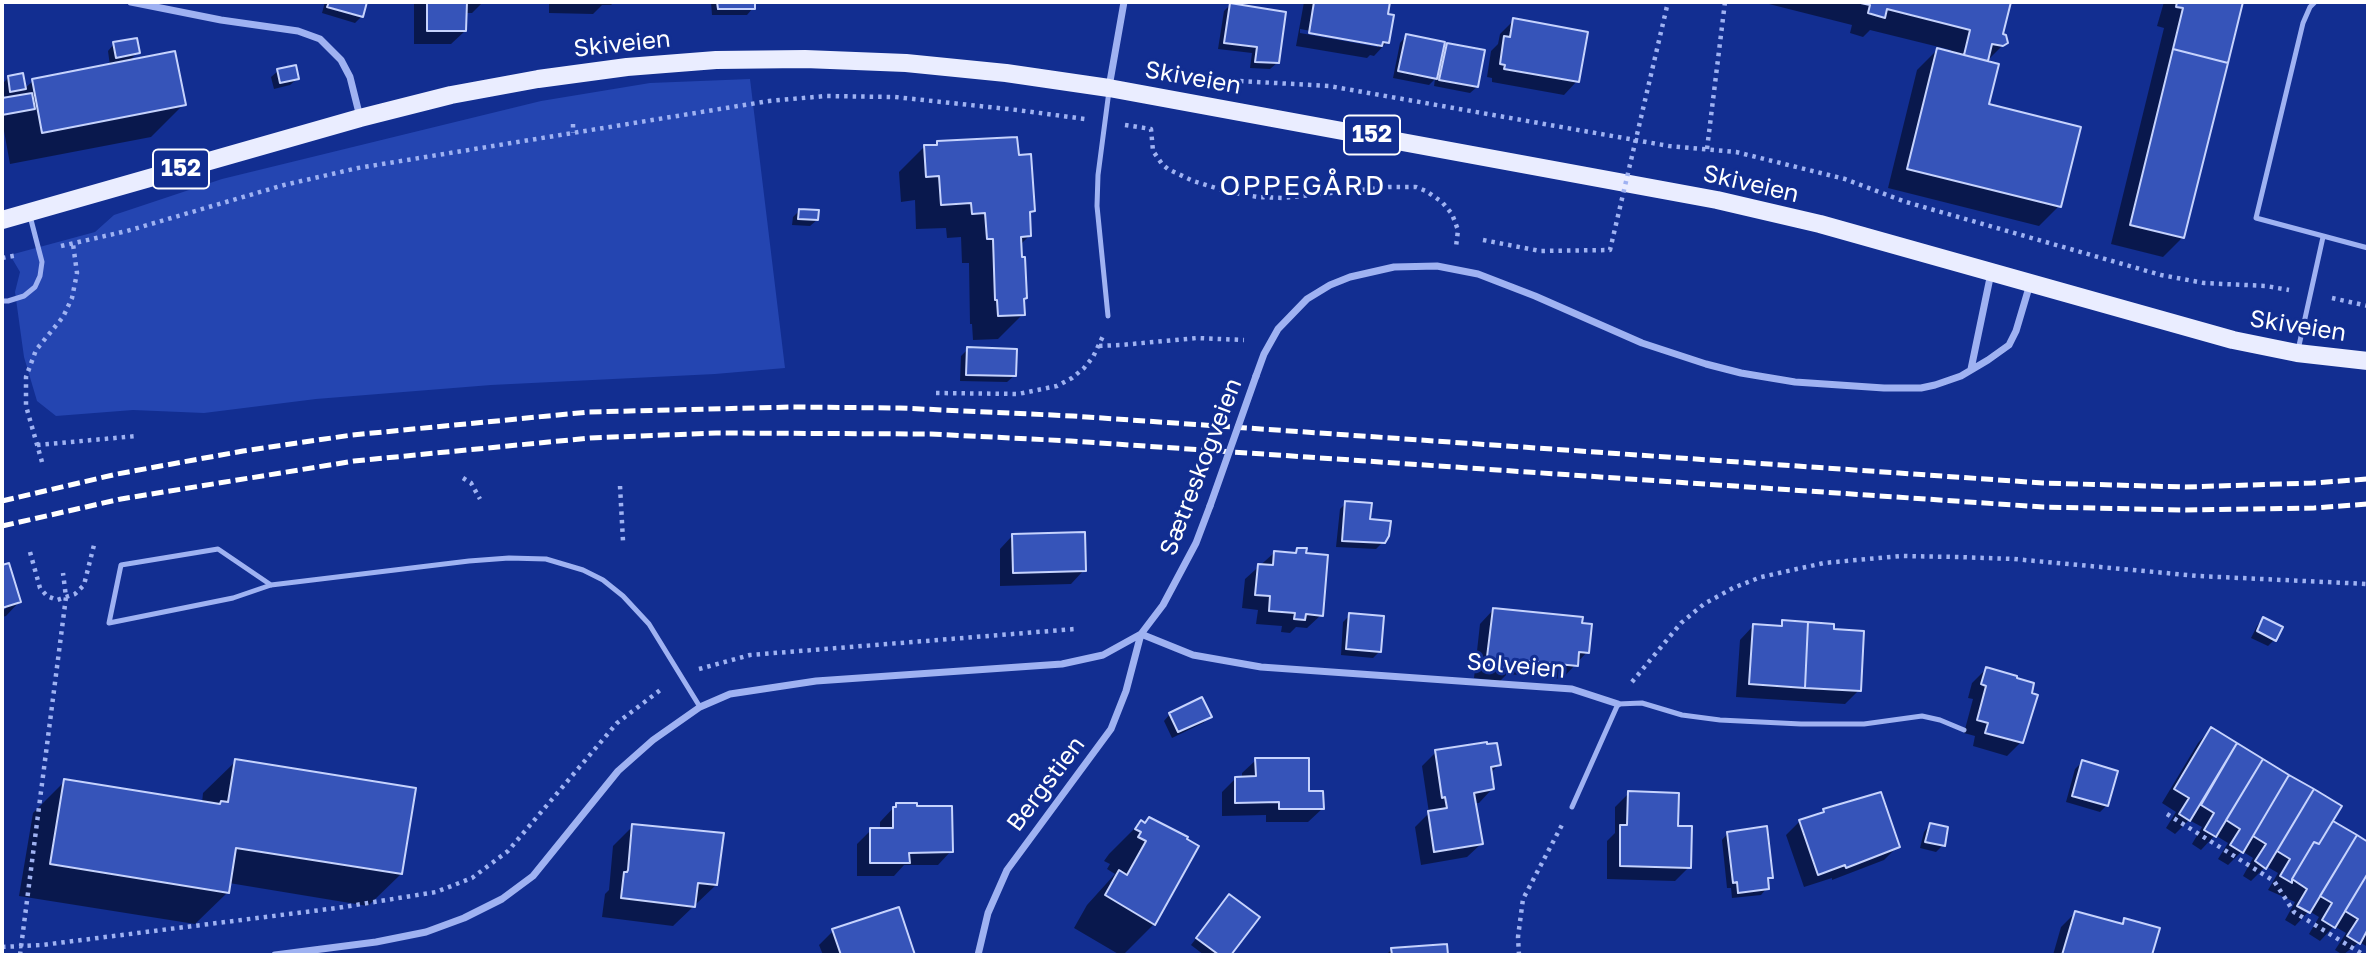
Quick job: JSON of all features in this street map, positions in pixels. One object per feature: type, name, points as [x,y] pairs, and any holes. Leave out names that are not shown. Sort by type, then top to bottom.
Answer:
[{"type":"main road","name":"Skiveien","points":[[2,220],[360,118],[451,95],[538,79],[627,67],[716,60],[805,59],[906,63],[1006,73],[1110,88],[1717,200],[1820,224],[2233,340],[2297,353],[2368,361]]},
{"type":"street","points":[[131,2],[221,20],[298,31],[320,39],[341,60],[350,77],[360,118]]},
{"type":"street","points":[[194,13],[196,2]]},
{"type":"street","points":[[1110,88],[1124,2]]},
{"type":"street","name":"Sætreskogveien","points":[[275,955],[376,942],[426,932],[464,918],[502,899],[533,876],[618,771],[653,740],[699,707],[730,694],[816,681],[1062,664],[1103,655],[1141,634],[1163,605],[1184,567],[1210,506],[1268,345],[1287,317],[1307,299],[1330,285],[1364,272],[1417,265],[1478,274],[1642,343],[1741,373],[1838,386],[1909,388],[1936,385],[1961,376],[2009,345],[2030,284]]},
{"type":"street","points":[[1970,369],[1991,272]]},
{"type":"street","name":"Solveien","points":[[1141,634],[1193,655],[1261,667],[1572,689],[1618,704]]},
{"type":"street","name":"Bergstien","points":[[978,955],[988,913],[1007,870],[1111,729],[1126,691],[1141,634]]},
{"type":"lane","points":[[2315,2],[2303,23],[2256,218],[2367,248],[2368,240]]},
{"type":"lane","points":[[1108,316],[1097,206],[1098,175],[1110,88]]},
{"type":"lane","points":[[2,301],[8,302],[24,296],[35,286],[40,276],[40,250],[29,213]]},
{"type":"lane","points":[[2297,353],[2323,237]]},
{"type":"lane","points":[[271,585],[218,549],[121,565],[109,623],[233,598],[271,585],[469,561],[546,558],[583,570],[603,580],[623,596],[649,624],[699,707]]},
{"type":"lane","points":[[1572,807],[1618,704],[1642,703],[1682,715],[1720,720],[1787,724],[1864,724],[1922,716],[1964,730]]},
{"type":"path","points":[[1483,240],[1540,251],[1610,250],[1668,2]]},
{"type":"path","points":[[1707,149],[1725,2]]},
{"type":"path","points":[[2,258],[127,231],[284,185],[358,168],[769,101],[826,96],[895,97],[1017,110],[1152,129],[1153,151],[1162,164],[1186,178],[1229,192],[1258,197],[1283,198],[1389,187],[1416,187],[1442,202],[1456,222],[1457,240],[1452,269]]},
{"type":"path","points":[[573,124],[573,133]]},
{"type":"path","points":[[42,462],[26,406],[26,377],[36,349],[63,317],[72,298],[77,273],[73,244]]},
{"type":"path","points":[[936,393],[1018,394],[1057,386],[1084,368],[1099,345],[1108,316]]},
{"type":"path","points":[[1099,345],[1197,338],[1244,340]]},
{"type":"path","points":[[37,445],[137,436]]},
{"type":"path","points":[[463,478],[471,484],[480,499]]},
{"type":"path","points":[[620,486],[623,541]]},
{"type":"path","points":[[30,552],[40,588],[47,596],[57,600],[75,594],[84,585],[94,545]]},
{"type":"path","points":[[1618,704],[1639,672],[1681,623],[1704,604],[1733,588],[1762,577],[1824,563],[1889,557],[2014,559],[2198,576],[2368,584]]},
{"type":"path","points":[[20,955],[66,597],[63,573]]},
{"type":"path","points":[[2,947],[337,908],[436,892],[472,877],[508,851],[617,723],[655,693],[708,666],[750,655],[1074,629]]},
{"type":"path","points":[[1519,955],[1518,937],[1523,899],[1572,807]]},
{"type":"path","points":[[2167,814],[2274,881],[2294,912],[2364,955]]},
{"type":"shaded area","points":[[750,79],[785,368],[491,385],[316,399],[204,413],[133,410],[56,416],[37,401],[24,357],[15,292],[20,272],[10,255],[95,232],[114,215],[222,179],[541,101],[650,83]]},
{"type":"building","points":[[329,2],[367,2],[363,17],[327,7]]},
{"type":"building","points":[[427,2],[467,2],[466,31],[427,31]]},
{"type":"building","points":[[717,2],[755,2],[755,9],[718,9]]},
{"type":"building","points":[[1314,2],[1390,2],[1388,14],[1394,15],[1389,43],[1383,42],[1382,46],[1309,33]]},
{"type":"building","points":[[1856,2],[2011,2],[2003,34],[2006,35],[2008,43],[2003,46],[1992,44],[1988,61],[1964,55],[1970,30],[1887,9],[1885,18],[1868,13],[1870,5]]},
{"type":"building","points":[[2177,2],[2243,2],[2228,63],[2173,49],[2183,8],[2176,7]]},
{"type":"building","points":[[1230,3],[1286,12],[1279,63],[1255,62],[1257,47],[1224,43]]},
{"type":"building","points":[[1513,18],[1588,32],[1579,82],[1504,69],[1505,65],[1500,64],[1504,36],[1510,37]]},
{"type":"building","points":[[1406,34],[1445,42],[1437,79],[1398,71]]},
{"type":"building","points":[[137,38],[140,53],[116,58],[113,42]]},
{"type":"building","points":[[1447,43],[1485,50],[1478,87],[1439,80]]},
{"type":"building","points":[[1937,48],[1999,64],[1989,104],[2081,127],[2061,207],[1907,169]]},
{"type":"building","points":[[2173,49],[2228,63],[2184,238],[2130,225]]},
{"type":"building","points":[[175,51],[186,105],[42,133],[32,79]]},
{"type":"building","points":[[296,65],[299,79],[280,83],[277,69]]},
{"type":"building","points":[[23,73],[26,89],[10,92],[8,76]]},
{"type":"building","points":[[32,93],[35,109],[2,115],[2,98]]},
{"type":"building","points":[[1017,137],[1019,155],[1031,154],[1035,211],[1030,212],[1031,236],[1021,237],[1027,298],[1024,299],[1025,315],[998,316],[993,239],[987,239],[985,213],[972,214],[971,203],[941,205],[939,176],[926,177],[924,145],[937,145],[937,141]]},
{"type":"building","points":[[799,209],[819,210],[818,220],[798,219]]},
{"type":"building","points":[[967,347],[1017,349],[1016,376],[966,375]]},
{"type":"building","points":[[1345,501],[1372,503],[1370,519],[1391,521],[1385,543],[1342,541]]},
{"type":"building","points":[[1085,532],[1086,571],[1013,573],[1012,534]]},
{"type":"building","points":[[1297,548],[1307,548],[1306,553],[1328,555],[1323,616],[1306,614],[1305,620],[1294,619],[1295,613],[1269,611],[1270,596],[1255,595],[1258,564],[1273,565],[1274,551],[1296,553]]},
{"type":"building","points":[[9,563],[21,602],[2,608],[2,565]]},
{"type":"building","points":[[1493,608],[1583,617],[1582,623],[1592,624],[1589,653],[1579,652],[1578,666],[1516,660],[1516,668],[1486,665]]},
{"type":"building","points":[[1349,613],[1384,616],[1381,652],[1346,649]]},
{"type":"building","points":[[2263,617],[2283,627],[2276,641],[2257,631]]},
{"type":"building","points":[[1782,620],[1808,622],[1805,688],[1749,684],[1753,624],[1782,626]]},
{"type":"building","points":[[1808,622],[1834,624],[1834,629],[1864,631],[1861,691],[1805,688]]},
{"type":"building","points":[[1986,667],[2034,683],[2032,693],[2038,695],[2023,743],[1985,733],[1988,723],[1977,720],[1986,686],[1981,684]]},
{"type":"building","points":[[1202,697],[1212,717],[1178,732],[1169,713]]},
{"type":"building","points":[[2211,727],[2237,743],[2190,821],[2179,814],[2189,798],[2174,789]]},
{"type":"building","points":[[1487,742],[1497,743],[1501,765],[1491,767],[1494,789],[1474,793],[1483,844],[1434,852],[1428,811],[1447,808],[1445,797],[1442,798],[1435,750]]},
{"type":"building","points":[[2237,743],[2263,759],[2216,837],[2204,830],[2214,813],[2201,805]]},
{"type":"building","points":[[1255,758],[1309,758],[1309,791],[1323,791],[1324,809],[1279,809],[1279,802],[1235,803],[1235,777],[1256,776]]},
{"type":"building","points":[[235,759],[416,788],[402,874],[236,848],[229,893],[50,864],[64,779],[220,804],[221,801],[228,802]]},
{"type":"building","points":[[2263,759],[2289,775],[2243,853],[2230,845],[2240,829],[2226,820]]},
{"type":"building","points":[[2082,760],[2118,771],[2108,806],[2072,796]]},
{"type":"building","points":[[2289,775],[2314,789],[2266,869],[2255,861],[2266,844],[2253,836]]},
{"type":"building","points":[[2314,789],[2342,806],[2319,844],[2314,842],[2292,883],[2280,876],[2290,859],[2277,851]]},
{"type":"building","points":[[1628,791],[1679,793],[1678,826],[1692,826],[1691,868],[1620,866],[1620,825],[1627,825]]},
{"type":"building","points":[[1881,792],[1900,847],[1846,868],[1845,865],[1818,875],[1799,820],[1824,812],[1823,809]]},
{"type":"building","points":[[896,803],[952,806],[953,852],[909,853],[910,863],[870,863],[870,828],[893,828],[893,807],[896,807]]},
{"type":"building","points":[[1149,817],[1188,837],[1187,839],[1199,846],[1155,925],[1105,895],[1119,870],[1127,875],[1146,841],[1138,837],[1141,832],[1135,829],[1141,820],[1145,823]]},
{"type":"building","points":[[2333,821],[2357,835],[2310,913],[2297,906],[2307,889],[2292,879],[2314,842],[2319,844]]},
{"type":"building","points":[[1930,823],[1948,827],[1945,846],[1925,842]]},
{"type":"building","points":[[632,824],[724,833],[717,885],[698,883],[695,907],[621,898],[624,872],[628,870]]},
{"type":"building","points":[[1767,826],[1773,878],[1768,878],[1769,889],[1738,893],[1737,882],[1733,883],[1727,832]]},
{"type":"building","points":[[2357,835],[2368,842],[2368,873],[2335,928],[2322,920],[2332,903],[2320,896]]},
{"type":"building","points":[[2368,873],[2368,929],[2360,944],[2347,936],[2358,919],[2345,911]]},
{"type":"building","points":[[1229,894],[1260,917],[1231,955],[1219,955],[1196,938]]},
{"type":"building","points":[[899,907],[915,955],[841,955],[832,929]]},
{"type":"building","points":[[2075,911],[2123,924],[2124,918],[2160,928],[2152,955],[2062,955]]},
{"type":"building","points":[[1447,944],[1448,955],[1392,955],[1391,948]]},
{"type":"railway","points":[[2,501],[117,474],[352,435],[589,412],[792,407],[900,408],[1073,416],[2043,483],[2185,487],[2368,479]]},
{"type":"railway","points":[[2,526],[121,499],[354,461],[590,438],[716,433],[931,434],[1071,441],[2043,507],[2186,510],[2314,508],[2368,504]]},
{"type":"district","name":"OPPEGÅRD","points":[[1303,186]]}]
